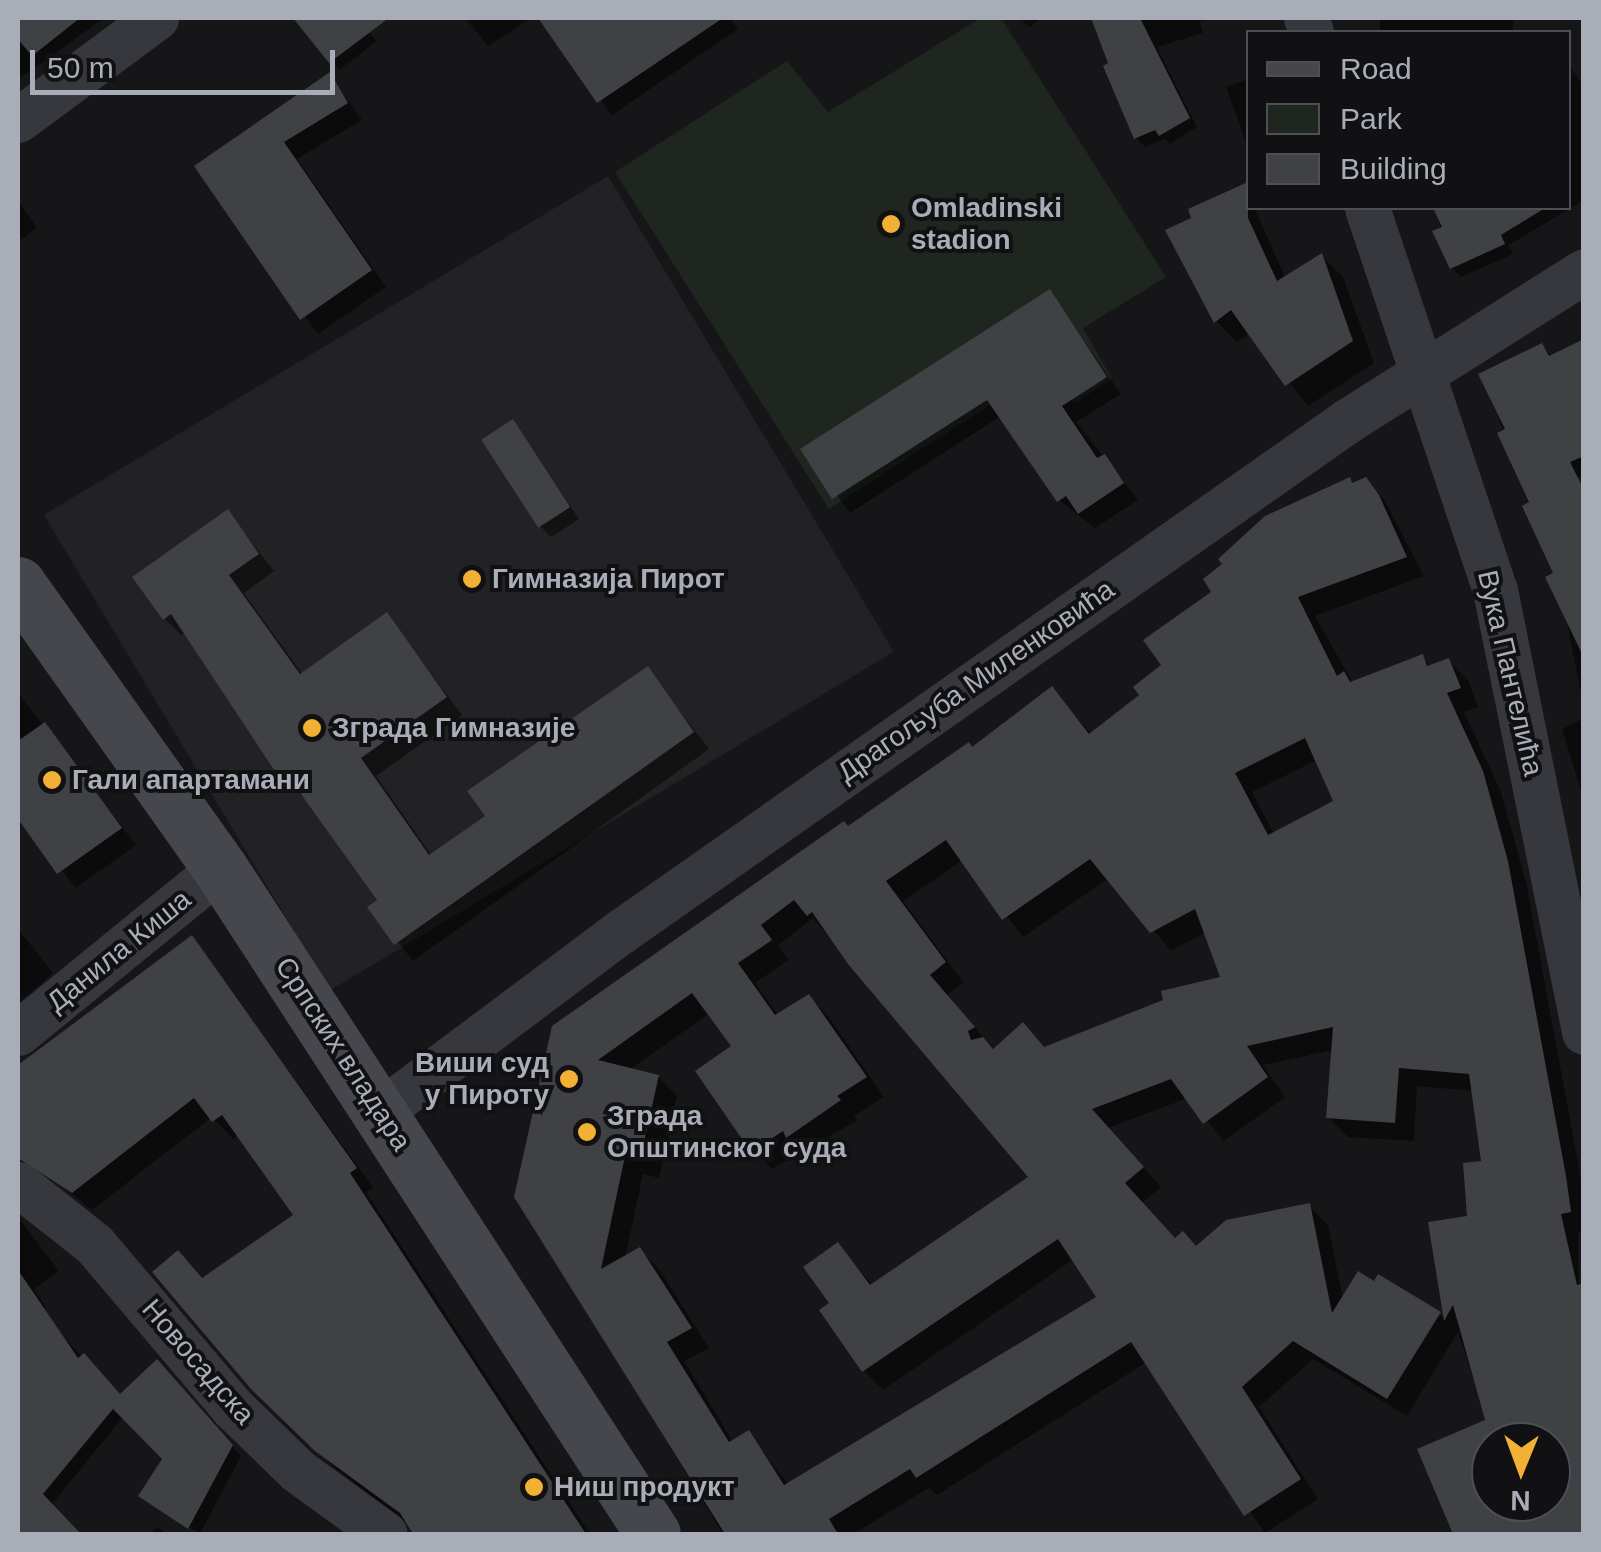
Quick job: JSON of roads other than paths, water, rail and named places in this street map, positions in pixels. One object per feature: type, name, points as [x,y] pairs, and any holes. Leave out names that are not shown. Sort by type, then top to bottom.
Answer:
[{"type":"main road","name":"Српских владара","points":[[18,584],[220,868],[382,1110],[654,1534]]},
{"type":"street","points":[[18,120],[156,18]]},
{"type":"street","name":"Вука Пантелића","points":[[1368,210],[1420,377],[1495,590],[1584,1032]]},
{"type":"street","name":"Драгољуба Миленковића","points":[[382,1110],[652,909],[1347,420],[1584,271]]},
{"type":"street","name":"Данила Киша","points":[[18,1033],[220,868]]},
{"type":"street","name":"Новосадска","points":[[18,1184],[94,1244],[232,1407],[298,1471],[384,1534]]},
{"type":"place","name":"Omladinski stadion","points":[[891,224]]},
{"type":"place","name":"Гимназија Пирот","points":[[472,579]]},
{"type":"place","name":"Зграда Гимназије","points":[[312,728]]},
{"type":"place","name":"Гали апартамани","points":[[52,780]]},
{"type":"place","name":"Виши суд у Пироту","points":[[569,1079]]},
{"type":"place","name":"Зграда Општинског суда","points":[[587,1132]]},
{"type":"place","name":"Ниш продукт","points":[[534,1487]]}]
